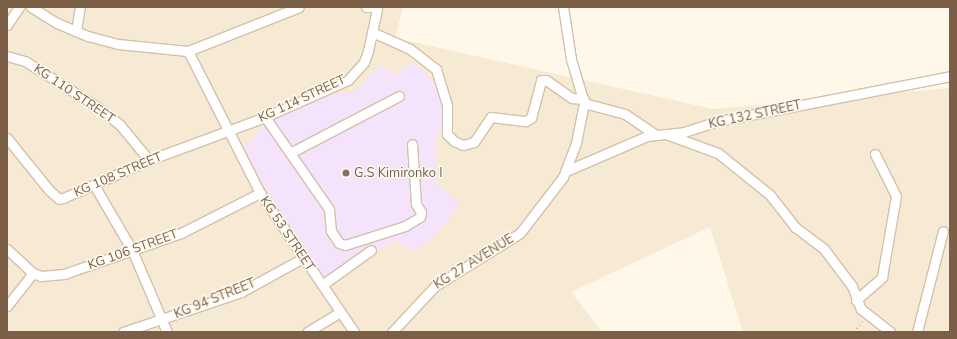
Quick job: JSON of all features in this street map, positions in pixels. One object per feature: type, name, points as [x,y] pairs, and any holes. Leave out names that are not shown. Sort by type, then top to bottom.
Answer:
[{"type":"street","points":[[7,25],[19,7]]},
{"type":"street","points":[[31,7],[76,31],[118,44],[188,51],[299,7]]},
{"type":"street","points":[[76,31],[80,7]]},
{"type":"street","points":[[366,7],[377,8]]},
{"type":"street","name":"KG 27 AVENUE","points":[[392,332],[435,286],[520,233],[545,204],[566,171],[576,143],[584,101],[571,59],[563,7]]},
{"type":"street","name":"KG 114 STREET","points":[[229,131],[265,117],[348,80],[364,62],[377,8]]},
{"type":"street","points":[[372,32],[410,49],[436,69],[447,104],[447,134],[454,141],[463,144],[474,142],[491,117],[526,121],[531,118],[541,80],[546,80],[572,98],[625,114],[656,134]]},
{"type":"street","name":"KG 53 STREET","points":[[188,51],[260,193],[354,332]]},
{"type":"street","name":"KG 110 STREET","points":[[7,56],[25,62],[96,106],[120,125],[150,160]]},
{"type":"street","name":"KG 132 STREET","points":[[566,171],[656,134],[666,134],[890,86],[950,76]]},
{"type":"street","points":[[290,153],[399,96]]},
{"type":"street","points":[[265,117],[330,209],[331,231],[339,243],[345,245],[405,226],[420,217],[421,212],[416,204],[412,144]]},
{"type":"street","name":"KG 108 STREET","points":[[7,138],[59,198],[94,185],[150,160],[229,131]]},
{"type":"street","points":[[666,134],[718,153],[761,187],[795,227],[824,249],[852,286],[856,300],[864,312],[890,332]]},
{"type":"street","points":[[856,300],[882,277],[896,196],[875,154]]},
{"type":"street","points":[[94,185],[132,250],[167,332]]},
{"type":"street","name":"KG 106 STREET","points":[[33,273],[41,276],[64,274],[181,233],[260,193]]},
{"type":"street","points":[[917,332],[943,230]]},
{"type":"street","points":[[7,249],[33,273],[7,306]]},
{"type":"street","points":[[322,285],[370,250]]},
{"type":"street","name":"KG 94 STREET","points":[[123,332],[163,320],[242,292],[303,258]]},
{"type":"street","points":[[307,332],[340,312]]},
{"type":"path","points":[[854,332],[862,322]]},
{"type":"shaded area","points":[[7,7],[403,7],[395,38],[713,109],[950,88],[950,332],[743,332],[710,227],[571,292],[602,332],[7,332]]},
{"type":"shaded area","name":"G.S Kimironko I","points":[[414,61],[440,89],[444,114],[435,144],[436,184],[459,201],[452,216],[424,246],[412,251],[395,240],[327,285],[280,214],[244,148],[271,118],[307,99],[356,91],[380,65],[396,75]]},
{"type":"place","name":"G.S Kimironko I","points":[[346,173]]}]
